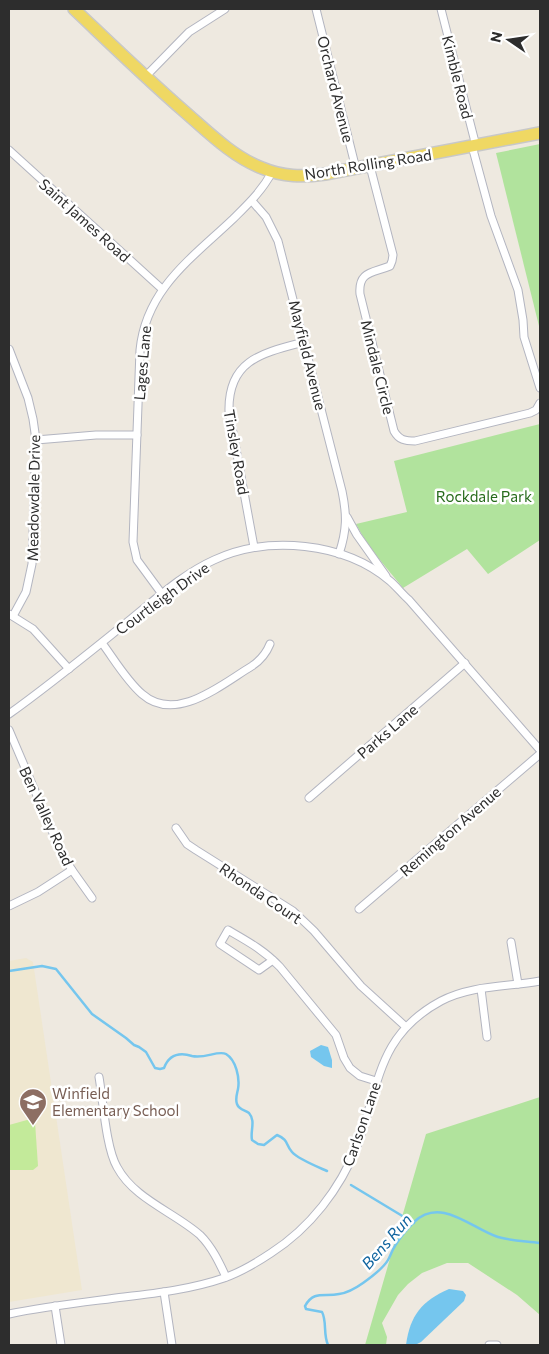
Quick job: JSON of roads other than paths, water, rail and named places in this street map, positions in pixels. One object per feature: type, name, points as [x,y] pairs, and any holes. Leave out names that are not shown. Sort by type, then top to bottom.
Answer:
[{"type":"main road","name":"North Rolling Road","points":[[74,9],[145,77],[222,143],[259,168],[272,172],[289,176],[309,176],[356,169],[540,133]]},
{"type":"street","points":[[145,77],[189,32],[225,9]]},
{"type":"street","name":"Orchard Avenue","points":[[316,9],[356,169]]},
{"type":"street","name":"Kimble Road","points":[[441,9],[474,146]]},
{"type":"street","points":[[474,146],[491,216],[516,282],[521,304],[524,337],[540,388]]},
{"type":"street","name":"Saint James Road","points":[[9,150],[162,289]]},
{"type":"street","name":"Mindale Circle","points":[[370,166],[393,255],[390,266],[366,274],[361,279],[359,285],[397,437],[402,440],[415,441],[530,413],[536,410],[540,403]]},
{"type":"street","name":"Lages Lane","points":[[162,594],[142,568],[134,550],[133,542],[140,350],[143,329],[149,310],[162,289],[252,201],[272,172]]},
{"type":"street","name":"Mayfield Avenue","points":[[252,201],[271,226],[278,241],[342,491],[347,517],[339,554],[366,566],[389,580]]},
{"type":"street","name":"Tinsley Road","points":[[254,547],[229,412],[230,389],[240,371],[256,357],[304,342]]},
{"type":"street","name":"Meadowdale Drive","points":[[9,349],[28,398],[36,440],[32,564],[26,592],[11,615]]},
{"type":"street","points":[[36,440],[96,435],[137,435]]},
{"type":"street","name":"Mayfield Avenue","points":[[347,517],[389,580],[465,663],[540,750]]},
{"type":"street","name":"Courtleigh Drive","points":[[9,714],[183,578],[208,563],[254,547],[276,545],[301,546],[339,554]]},
{"type":"street","points":[[11,615],[33,629],[69,669]]},
{"type":"street","points":[[102,643],[142,694],[160,703],[172,705],[195,700],[252,666],[263,657],[270,644]]},
{"type":"street","name":"Parks Lane","points":[[309,798],[465,663]]},
{"type":"street","name":"Ben Valley Road","points":[[9,730],[50,829],[72,870],[92,898]]},
{"type":"street","name":"Remington Avenue","points":[[359,909],[540,754]]},
{"type":"street","name":"Rhonda Court","points":[[176,828],[187,844],[281,903],[304,920],[361,986],[406,1028]]},
{"type":"street","points":[[9,906],[38,892],[72,870]]},
{"type":"street","points":[[273,960],[259,970],[220,944],[228,930],[261,949],[273,960],[336,1035],[344,1058],[350,1068],[360,1076],[376,1081]]},
{"type":"street","points":[[511,942],[518,984]]},
{"type":"street","name":"Carlson Lane","points":[[9,1314],[164,1292],[206,1284],[226,1278],[264,1258],[309,1222],[343,1174],[357,1146],[376,1081],[387,1054],[406,1028],[424,1012],[460,993],[540,980]]},
{"type":"street","points":[[481,989],[487,1037]]},
{"type":"street","points":[[99,1077],[110,1151],[115,1165],[132,1187],[200,1235],[214,1253],[226,1278]]},
{"type":"street","points":[[164,1292],[172,1345]]},
{"type":"street","points":[[55,1306],[61,1345]]},
{"type":"street","points":[[489,1345],[497,1345]]},
{"type":"water","points":[[321,1045],[328,1047],[332,1068],[324,1066],[311,1057],[310,1051]]},
{"type":"water","points":[[449,1289],[463,1291],[466,1295],[464,1301],[421,1342],[415,1345],[406,1345],[411,1325],[419,1310],[431,1299]]},
{"type":"waterway","points":[[9,971],[42,966],[56,969],[92,1014],[146,1052],[155,1068],[164,1068],[172,1057],[179,1055],[197,1057],[219,1053],[226,1054],[235,1065],[238,1075],[237,1104],[241,1109],[249,1113],[252,1119],[252,1140],[264,1145],[277,1135],[285,1140],[295,1155],[327,1171]]},
{"type":"waterway","points":[[351,1185],[414,1223]]},
{"type":"waterway","name":"Bens Run","points":[[328,1345],[322,1312],[306,1309],[305,1306],[308,1301],[320,1295],[345,1293],[366,1281],[386,1263],[406,1230],[424,1215],[435,1212],[446,1213],[498,1237],[540,1243]]},
{"type":"place","name":"Winfield Elementary School","points":[[33,1126]]},
{"type":"park label","name":"Rockdale Park","points":[[484,496]]}]
